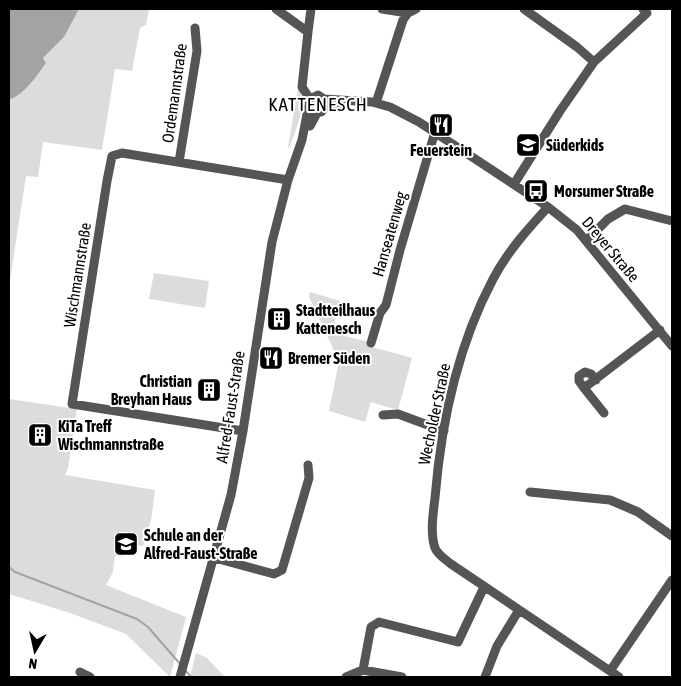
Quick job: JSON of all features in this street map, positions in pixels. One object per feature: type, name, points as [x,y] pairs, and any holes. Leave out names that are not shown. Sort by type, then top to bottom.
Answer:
[{"type":"street","points":[[276,9],[308,32]]},
{"type":"street","points":[[311,9],[302,87],[312,107]]},
{"type":"street","points":[[376,102],[393,45],[412,11],[382,9]]},
{"type":"street","points":[[524,9],[577,47],[594,62]]},
{"type":"street","points":[[514,184],[560,111],[594,62],[645,11]]},
{"type":"street","name":"Ordemannstraße","points":[[179,162],[197,51],[195,28]]},
{"type":"street","name":"Alfred-Faust-Straße","points":[[180,675],[215,558],[231,495],[243,431],[264,284],[288,180],[312,107],[318,96],[325,102],[376,102],[406,114],[514,184]]},
{"type":"street","name":"Alfred-Faust-Straße","points":[[312,107],[322,112],[325,102]]},
{"type":"street","name":"Hanseatenweg","points":[[371,342],[380,313],[386,305],[397,258],[435,132]]},
{"type":"street","name":"Wischmannstraße","points":[[243,431],[72,404],[112,156],[122,153],[288,180]]},
{"type":"street","name":"Dreyer Straße","points":[[514,184],[565,219],[586,241],[672,346]]},
{"type":"street","name":"Wecholder Straße","points":[[548,207],[516,241],[492,282],[462,358],[444,431],[434,507],[435,546],[442,556],[484,587],[619,677]]},
{"type":"street","points":[[586,241],[608,219],[624,209],[672,221]]},
{"type":"street","points":[[584,388],[660,330]]},
{"type":"street","points":[[596,380],[591,374],[585,372],[580,376],[579,381],[604,413]]},
{"type":"street","points":[[384,415],[398,414],[444,431]]},
{"type":"street","points":[[215,558],[274,574],[282,570],[309,478],[308,465]]},
{"type":"street","points":[[530,492],[610,500],[638,512],[672,536]]},
{"type":"street","points":[[610,671],[672,580]]},
{"type":"street","points":[[363,670],[371,627],[379,622],[458,642],[484,587]]},
{"type":"street","points":[[485,677],[497,646],[519,610]]},
{"type":"street","points":[[346,677],[363,670],[402,677]]},
{"type":"street","points":[[80,672],[90,677]]},
{"type":"shaded area","points":[[9,9],[79,9],[64,37],[43,58],[46,63],[34,79],[20,94],[9,100]]},
{"type":"shaded area","points":[[79,9],[149,9],[146,25],[140,28],[132,71],[115,69],[102,150],[43,142],[38,177],[26,176],[9,287],[9,100],[20,94],[34,79],[46,63],[43,58],[64,37]]},
{"type":"shaded area","points":[[299,82],[301,92],[300,116],[289,148],[288,147]]},
{"type":"shaded area","points":[[154,273],[209,281],[205,308],[149,299]]},
{"type":"shaded area","points":[[310,292],[340,301],[332,333],[369,342],[372,347],[412,358],[398,410],[371,402],[365,422],[329,411],[339,361],[309,297]]},
{"type":"shaded area","points":[[9,399],[77,409],[68,468],[65,475],[155,490],[151,521],[143,546],[125,543],[123,557],[115,556],[113,572],[106,585],[186,617],[170,677],[126,634],[70,613],[9,594]]},
{"type":"shaded area","points":[[196,653],[207,658],[225,677],[190,677]]},
{"type":"waterway","points":[[9,567],[15,572],[137,619],[148,627],[181,665]]},
{"type":"waterway","points":[[186,671],[191,677]]},
{"type":"place","name":"Feuerstein","points":[[441,125]]},
{"type":"place","name":"Süderkids","points":[[528,145]]},
{"type":"place","name":"Morsumer Straße","points":[[536,191]]},
{"type":"place","name":"Stadtteilhaus Kattenesch","points":[[279,319]]},
{"type":"place","name":"Bremer Süden","points":[[271,358]]},
{"type":"place","name":"Christian Breyhan Haus","points":[[209,390]]},
{"type":"place","name":"KiTa Treff Wischmannstraße","points":[[40,435]]},
{"type":"place","name":"Schule an der Alfred-Faust-Straße","points":[[126,544]]},
{"type":"district","name":"KATTENESCH","points":[[318,104]]}]
